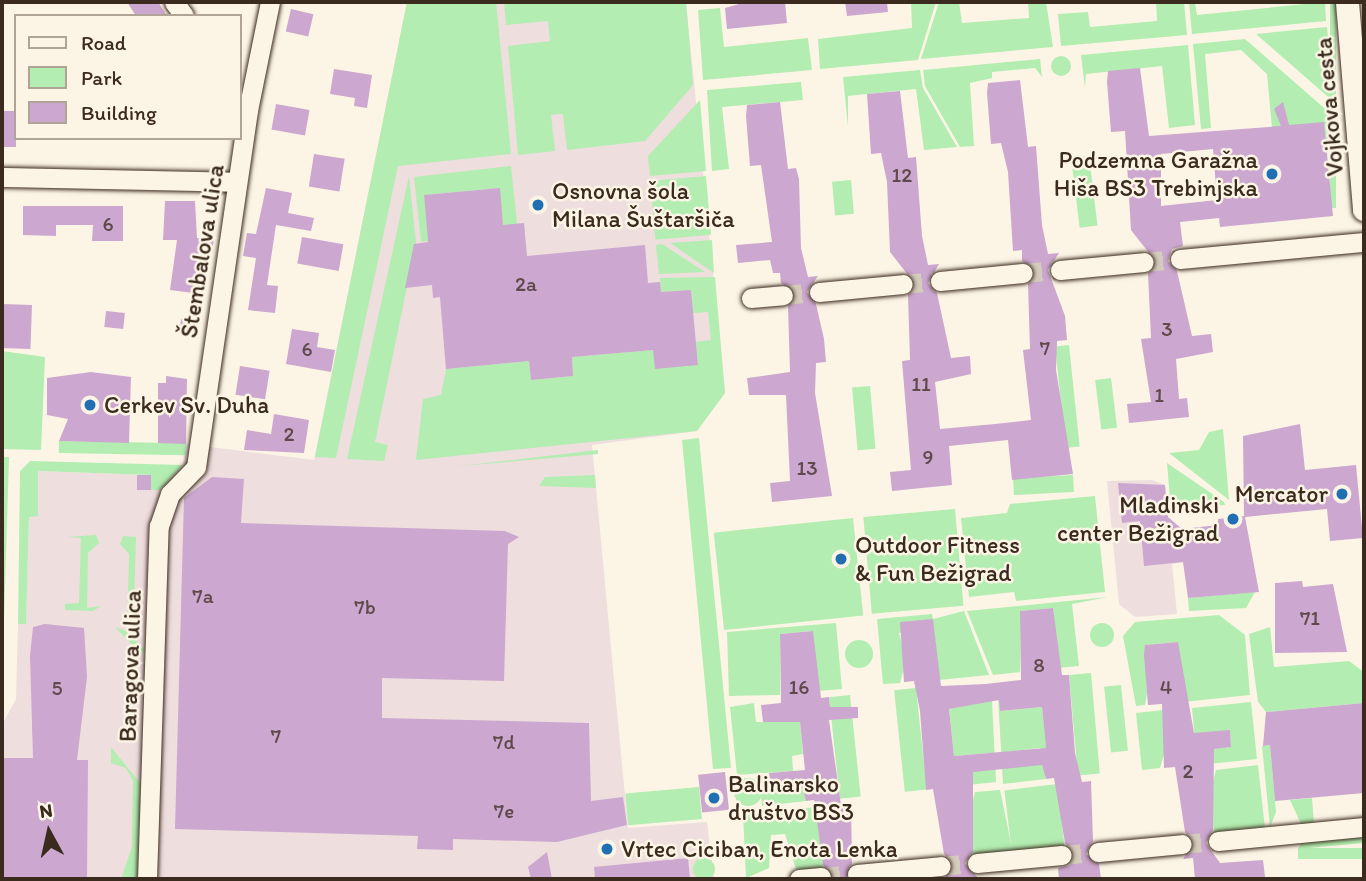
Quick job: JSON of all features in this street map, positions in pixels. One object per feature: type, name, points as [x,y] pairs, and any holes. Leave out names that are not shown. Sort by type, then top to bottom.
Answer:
[{"type":"street","name":"Štembalova ulica","points":[[242,126],[244,104],[270,2]]},
{"type":"street","name":"Vojkova cesta","points":[[1347,2],[1364,209]]},
{"type":"street","name":"Štembalova ulica","points":[[196,467],[241,140]]},
{"type":"street","points":[[2,177],[237,182]]},
{"type":"street","points":[[1180,259],[1364,242]]},
{"type":"street","points":[[1060,270],[1144,262]]},
{"type":"street","points":[[940,281],[1023,273]]},
{"type":"street","points":[[819,292],[903,284]]},
{"type":"street","points":[[751,298],[783,295]]},
{"type":"street","name":"Baragova ulica","points":[[147,879],[159,526],[170,494],[196,467]]},
{"type":"street","points":[[1218,841],[1364,827]]},
{"type":"street","points":[[1098,852],[1182,844]]},
{"type":"street","points":[[978,863],[1062,855]]},
{"type":"street","points":[[857,874],[941,866]]},
{"type":"street","points":[[799,879],[821,877]]},
{"type":"shaded area","points":[[407,2],[686,2],[725,393],[697,431],[592,445],[628,828],[707,822],[714,879],[2,879],[2,725],[16,699],[18,624],[26,624],[29,516],[38,516],[38,471],[151,475],[166,482],[183,465],[186,444],[314,460]]},
{"type":"shaded area","points":[[1152,480],[1165,485],[1168,522],[1181,528],[1184,562],[1172,564],[1177,614],[1135,617],[1119,604],[1107,481]]},
{"type":"green space","points":[[407,2],[496,2],[511,154],[398,166],[336,458],[315,457]]},
{"type":"green space","points":[[504,2],[686,2],[693,85],[645,141],[567,150],[563,114],[557,114],[551,115],[555,151],[518,155],[508,46],[550,41],[548,21],[506,25]]},
{"type":"green space","points":[[911,2],[936,2],[918,60],[820,69],[818,39],[912,28]]},
{"type":"green space","points":[[939,2],[959,2],[962,23],[1029,18],[1028,2],[1046,2],[1053,47],[921,59]]},
{"type":"green space","points":[[1156,2],[1184,2],[1187,35],[1061,46],[1058,14],[1088,12],[1090,27],[1157,21]]},
{"type":"green space","points":[[1189,2],[1195,2],[1197,15],[1325,2],[1326,21],[1192,34]]},
{"type":"green space","points":[[1330,2],[1336,2],[1336,208],[1330,208]]},
{"type":"green space","points":[[720,8],[724,47],[808,38],[812,70],[703,80],[698,10]]},
{"type":"green space","points":[[1327,27],[1334,102],[1256,34]]},
{"type":"green space","points":[[1245,39],[1331,114],[1334,150],[1272,128],[1267,74],[1241,50],[1205,54],[1211,128],[1201,129],[1193,44]]},
{"type":"green space","points":[[1188,45],[1195,125],[1169,128],[1162,66],[1086,74],[1085,88],[1081,55]]},
{"type":"green space","points":[[1057,56],[1065,56],[1071,66],[1065,76],[1057,76],[1051,70],[1051,62]]},
{"type":"green space","points":[[1040,59],[1042,77],[1035,68],[992,72],[992,78],[970,83],[974,146],[960,147],[925,86],[923,70]]},
{"type":"green space","points":[[920,70],[923,88],[957,147],[924,150],[916,89],[848,96],[848,127],[843,77]]},
{"type":"green space","points":[[801,82],[803,100],[722,107],[729,169],[712,171],[707,90]]},
{"type":"green space","points":[[700,100],[706,171],[650,176],[648,156]]},
{"type":"green space","points":[[1089,156],[1098,225],[1080,228],[1071,158]]},
{"type":"green space","points":[[511,166],[518,233],[504,235],[499,188],[424,195],[428,241],[421,242],[414,177]]},
{"type":"green space","points":[[409,176],[416,243],[375,442],[388,445],[384,461],[347,459]]},
{"type":"green space","points":[[706,176],[711,235],[655,240],[650,181]]},
{"type":"green space","points":[[851,180],[854,214],[835,216],[832,182]]},
{"type":"green space","points":[[712,240],[714,273],[670,243]]},
{"type":"green space","points":[[662,244],[705,272],[659,274],[656,245]]},
{"type":"green space","points":[[715,277],[725,393],[697,431],[416,460],[423,399],[441,395],[446,369],[529,361],[531,380],[573,376],[572,357],[653,350],[698,365],[696,342],[711,340],[708,312],[693,313],[691,290],[661,292],[660,278]]},
{"type":"green space","points":[[1069,345],[1080,446],[1066,448],[1055,346]]},
{"type":"green space","points":[[2,351],[45,357],[41,450],[2,449]]},
{"type":"green space","points":[[1111,378],[1117,428],[1101,430],[1095,380]]},
{"type":"green space","points":[[870,386],[875,449],[858,450],[852,388]]},
{"type":"green space","points":[[1223,429],[1229,500],[1169,453],[1199,450],[1209,432]]},
{"type":"green space","points":[[699,438],[731,768],[713,769],[682,440]]},
{"type":"green space","points":[[59,441],[186,443],[186,455],[59,453]]},
{"type":"green space","points":[[598,450],[598,454],[449,467],[469,465]]},
{"type":"green space","points":[[2,457],[9,457],[2,687]]},
{"type":"green space","points":[[30,461],[183,465],[160,490],[150,490],[150,475],[38,471],[38,516],[29,517],[26,624],[18,624],[20,471]]},
{"type":"green space","points":[[1167,463],[1224,502],[1225,505],[1171,510]]},
{"type":"green space","points":[[595,475],[596,488],[539,486],[545,477]]},
{"type":"green space","points":[[1073,475],[1074,492],[1014,495],[1013,478]]},
{"type":"green space","points":[[1095,496],[1105,592],[1016,601],[1014,592],[969,597],[961,518],[1007,513],[1010,504]]},
{"type":"green space","points":[[955,509],[963,606],[872,614],[863,517]]},
{"type":"green space","points":[[853,518],[863,615],[724,630],[714,533]]},
{"type":"green space","points":[[96,535],[99,543],[88,553],[87,608],[101,606],[93,611],[65,610],[65,604],[79,603],[81,538],[67,537]]},
{"type":"green space","points":[[123,536],[136,537],[133,638],[145,650],[141,654],[115,627],[127,631],[129,554],[120,544]]},
{"type":"green space","points":[[1255,592],[1246,608],[1189,611],[1188,598]]},
{"type":"green space","points":[[1108,597],[1072,604],[1079,666],[1059,668],[1053,608],[1021,611],[1020,672],[993,675],[967,611]]},
{"type":"green space","points":[[964,611],[989,675],[939,680],[934,629],[899,633],[906,660],[900,683],[883,684],[877,619],[932,614],[933,619]]},
{"type":"green space","points":[[1219,615],[1245,635],[1250,695],[1183,702],[1177,642],[1145,645],[1147,694],[1145,705],[1136,706],[1123,636],[1135,622]]},
{"type":"green space","points":[[836,623],[842,689],[818,691],[812,631],[780,634],[780,695],[729,696],[727,632]]},
{"type":"green space","points":[[1102,623],[1111,626],[1114,635],[1111,644],[1102,647],[1093,644],[1090,635],[1093,626]]},
{"type":"green space","points":[[1270,627],[1274,667],[1349,661],[1364,672],[1364,703],[1266,712],[1258,702],[1249,634]]},
{"type":"green space","points":[[859,640],[869,644],[873,654],[869,664],[859,668],[849,664],[845,654],[849,644]]},
{"type":"green space","points":[[1091,673],[1100,774],[1078,776],[1069,675]]},
{"type":"green space","points":[[997,680],[1001,711],[1042,707],[1047,756],[1040,748],[1006,752],[1042,765],[1046,779],[1003,784]]},
{"type":"green space","points":[[1121,685],[1128,751],[1111,752],[1104,687]]},
{"type":"green space","points":[[916,688],[927,789],[905,792],[894,690]]},
{"type":"green space","points":[[850,695],[861,796],[840,799],[829,697]]},
{"type":"green space","points":[[992,700],[996,782],[959,786],[989,753],[954,756],[949,709]]},
{"type":"green space","points":[[1251,702],[1257,759],[1199,765],[1203,750],[1231,747],[1230,731],[1195,742],[1192,708]]},
{"type":"green space","points":[[754,703],[756,722],[800,722],[803,754],[792,756],[793,771],[737,775],[730,707]]},
{"type":"green space","points":[[1163,710],[1167,744],[1160,768],[1142,770],[1136,713]]},
{"type":"green space","points":[[1270,745],[1276,812],[1270,827],[1262,746]]},
{"type":"green space","points":[[111,747],[141,784],[138,879],[121,879],[132,847],[133,781],[126,768],[111,763]]},
{"type":"green space","points":[[1258,765],[1265,829],[1214,833],[1210,793],[1216,770]]},
{"type":"green space","points":[[769,775],[771,790],[802,787],[806,801],[762,806],[759,776]]},
{"type":"green space","points":[[748,778],[758,782],[762,792],[758,802],[748,806],[738,802],[734,792],[738,782]]},
{"type":"green space","points":[[1057,784],[1065,848],[1012,854],[1004,790]]},
{"type":"green space","points":[[699,787],[702,819],[628,825],[625,793]]},
{"type":"green space","points":[[1000,790],[1013,853],[973,857],[969,816],[975,792]]},
{"type":"green space","points":[[1312,798],[1314,823],[1301,824],[1290,800]]},
{"type":"green space","points":[[816,807],[824,871],[796,869],[785,834],[771,835],[769,868],[746,878],[743,814]]},
{"type":"green space","points":[[1364,837],[1364,843],[1298,849],[1302,841]]},
{"type":"green space","points":[[1298,848],[1364,848],[1364,859],[1298,859]]},
{"type":"green space","points":[[704,858],[712,861],[715,869],[712,877],[704,880],[696,877],[693,869],[696,861]]},
{"type":"building","points":[[127,2],[158,2],[166,14],[135,14]]},
{"type":"building","points":[[746,2],[785,2],[787,23],[727,29],[725,8]]},
{"type":"building","points":[[845,2],[887,2],[888,12],[847,16]]},
{"type":"building","points":[[291,9],[313,14],[308,37],[286,31]]},
{"type":"building","points":[[1140,68],[1149,136],[1281,126],[1274,109],[1283,102],[1289,125],[1324,122],[1333,216],[1220,227],[1219,218],[1180,222],[1183,246],[1172,249],[1168,261],[1177,271],[1192,336],[1211,334],[1213,352],[1176,359],[1179,399],[1187,398],[1189,417],[1129,423],[1127,404],[1151,402],[1141,339],[1151,338],[1148,273],[1156,262],[1131,230],[1125,131],[1111,132],[1108,71]],"holes":[[[1213,149],[1217,200],[1161,206],[1161,154]]]},
{"type":"building","points":[[334,69],[372,75],[367,108],[354,106],[355,98],[330,94]]},
{"type":"building","points":[[1020,80],[1028,147],[1036,146],[1042,225],[1048,254],[1059,253],[1048,270],[1065,316],[1067,340],[1057,341],[1056,370],[1073,474],[1012,480],[1008,440],[949,446],[952,485],[892,491],[890,472],[911,470],[902,361],[910,360],[908,295],[915,284],[890,252],[887,182],[881,153],[871,154],[867,94],[900,91],[908,158],[916,157],[922,236],[928,265],[939,264],[928,283],[937,293],[951,358],[970,356],[971,374],[935,382],[940,429],[995,424],[1031,420],[1023,350],[1030,349],[1028,284],[1035,271],[1022,261],[1022,250],[1013,251],[1008,172],[1001,143],[991,144],[987,93],[988,83]]},
{"type":"building","points":[[780,102],[788,169],[796,168],[799,179],[801,248],[808,277],[818,276],[807,292],[816,304],[824,339],[826,362],[816,363],[815,393],[832,496],[772,502],[770,483],[790,481],[786,395],[749,395],[747,378],[790,372],[788,306],[795,293],[781,283],[780,273],[773,273],[770,260],[738,263],[736,245],[772,242],[761,165],[750,166],[746,116],[747,105]]},
{"type":"building","points":[[276,104],[309,110],[305,136],[271,130]]},
{"type":"building","points":[[2,111],[14,111],[16,147],[2,147]]},
{"type":"building","points":[[314,154],[345,159],[339,191],[309,187]]},
{"type":"building","points":[[266,188],[292,193],[288,213],[314,218],[311,231],[276,225],[267,285],[278,286],[275,313],[248,310],[256,258],[243,256],[247,233],[256,234]]},
{"type":"building","points":[[500,188],[503,225],[524,223],[527,256],[645,245],[648,283],[660,282],[661,292],[691,290],[698,365],[655,369],[653,350],[572,357],[573,376],[531,380],[529,361],[446,369],[440,297],[433,298],[432,285],[405,288],[414,244],[428,242],[424,195]]},
{"type":"building","points":[[165,201],[195,201],[197,238],[214,238],[212,253],[199,252],[193,293],[170,290],[177,240],[163,240]]},
{"type":"building","points":[[23,206],[123,206],[123,241],[92,241],[93,225],[56,225],[56,236],[23,235]]},
{"type":"building","points":[[302,237],[343,244],[339,271],[297,264]]},
{"type":"building","points":[[2,304],[32,305],[30,349],[2,348]]},
{"type":"building","points":[[106,311],[125,313],[123,329],[104,327]]},
{"type":"building","points":[[181,319],[198,321],[196,335],[179,333]]},
{"type":"building","points":[[292,329],[319,333],[317,347],[335,350],[331,372],[286,364]]},
{"type":"building","points":[[240,366],[270,371],[265,399],[235,395]]},
{"type":"building","name":"Cerkev Sv. Duha","points":[[91,372],[131,377],[129,443],[59,441],[68,419],[47,415],[47,378]]},
{"type":"building","points":[[166,376],[187,379],[186,444],[158,443],[158,383],[166,383]]},
{"type":"building","points":[[274,414],[309,420],[304,453],[244,450],[247,430],[271,434]]},
{"type":"building","points":[[1300,424],[1305,470],[1356,465],[1363,538],[1330,541],[1327,509],[1245,517],[1259,592],[1188,598],[1183,562],[1144,566],[1140,521],[1122,523],[1118,483],[1165,485],[1168,517],[1182,529],[1218,525],[1218,519],[1244,516],[1243,436]]},
{"type":"building","points":[[137,475],[151,475],[151,490],[137,490]]},
{"type":"building","points":[[212,477],[244,479],[241,523],[505,531],[519,537],[508,544],[504,681],[382,678],[382,718],[589,723],[591,801],[623,797],[627,825],[557,842],[453,839],[453,850],[417,849],[418,836],[175,829],[184,498]]},
{"type":"building","points":[[1302,581],[1303,587],[1333,584],[1347,652],[1275,653],[1275,583]]},
{"type":"building","points":[[1053,608],[1062,675],[1069,675],[1075,753],[1082,782],[1091,781],[1093,841],[1086,854],[1099,864],[1101,879],[1059,879],[1058,868],[1070,865],[1074,853],[1065,843],[1054,778],[1046,779],[1042,765],[973,772],[973,852],[965,863],[979,879],[944,879],[953,864],[944,854],[933,789],[926,790],[920,711],[914,681],[904,682],[900,622],[933,619],[941,686],[986,684],[1021,680],[1020,611]],"holes":[[[999,700],[1000,711],[1042,707],[1046,748],[954,756],[949,709]]]},
{"type":"building","points":[[45,624],[84,628],[87,677],[77,760],[88,760],[87,879],[2,879],[2,758],[33,758],[30,656],[33,627]]},
{"type":"building","points":[[813,631],[821,698],[829,697],[830,707],[858,707],[858,718],[829,720],[841,805],[851,804],[852,863],[846,879],[833,879],[823,865],[814,800],[806,801],[802,787],[771,790],[769,773],[805,770],[800,722],[763,722],[761,705],[781,703],[780,634]]},
{"type":"building","points":[[1178,642],[1194,733],[1230,730],[1231,747],[1214,749],[1213,830],[1206,843],[1220,863],[1263,860],[1265,877],[1195,879],[1193,858],[1183,859],[1194,842],[1185,832],[1175,767],[1164,768],[1162,704],[1148,705],[1144,655],[1145,645]]},
{"type":"building","points":[[1364,703],[1364,793],[1275,801],[1270,745],[1263,746],[1266,712]]},
{"type":"building","name":"Balinarsko društvo BS3","points":[[725,772],[729,810],[702,813],[698,775]]},
{"type":"building","points":[[547,852],[552,879],[531,879],[528,867]]},
{"type":"building","points":[[688,858],[690,879],[595,879],[594,867]]},
{"type":"tunnel","points":[[1144,262],[1180,259]]},
{"type":"tunnel","points":[[1023,273],[1060,270]]},
{"type":"tunnel","points":[[903,284],[940,281]]},
{"type":"tunnel","points":[[783,295],[819,292]]},
{"type":"tunnel","points":[[1182,844],[1218,841]]},
{"type":"tunnel","points":[[1062,855],[1098,852]]},
{"type":"tunnel","points":[[941,866],[977,863]]},
{"type":"tunnel","points":[[821,877],[857,874]]},
{"type":"place","name":"Podzemna Garažna Hiša BS3 Trebinjska","points":[[1272,174]]},
{"type":"place","name":"Osnovna šola Milana Šuštaršiča","points":[[538,205]]},
{"type":"place","name":"Cerkev Sv. Duha","points":[[90,405]]},
{"type":"place","name":"Mercator","points":[[1342,494]]},
{"type":"place","name":"Mladinski center Bežigrad","points":[[1233,519]]},
{"type":"place","name":"Outdoor Fitness & Fun Bežigrad","points":[[841,559]]},
{"type":"place","name":"Balinarsko društvo BS3","points":[[714,798]]},
{"type":"place","name":"Vrtec Ciciban, Enota Lenka","points":[[607,849]]}]
